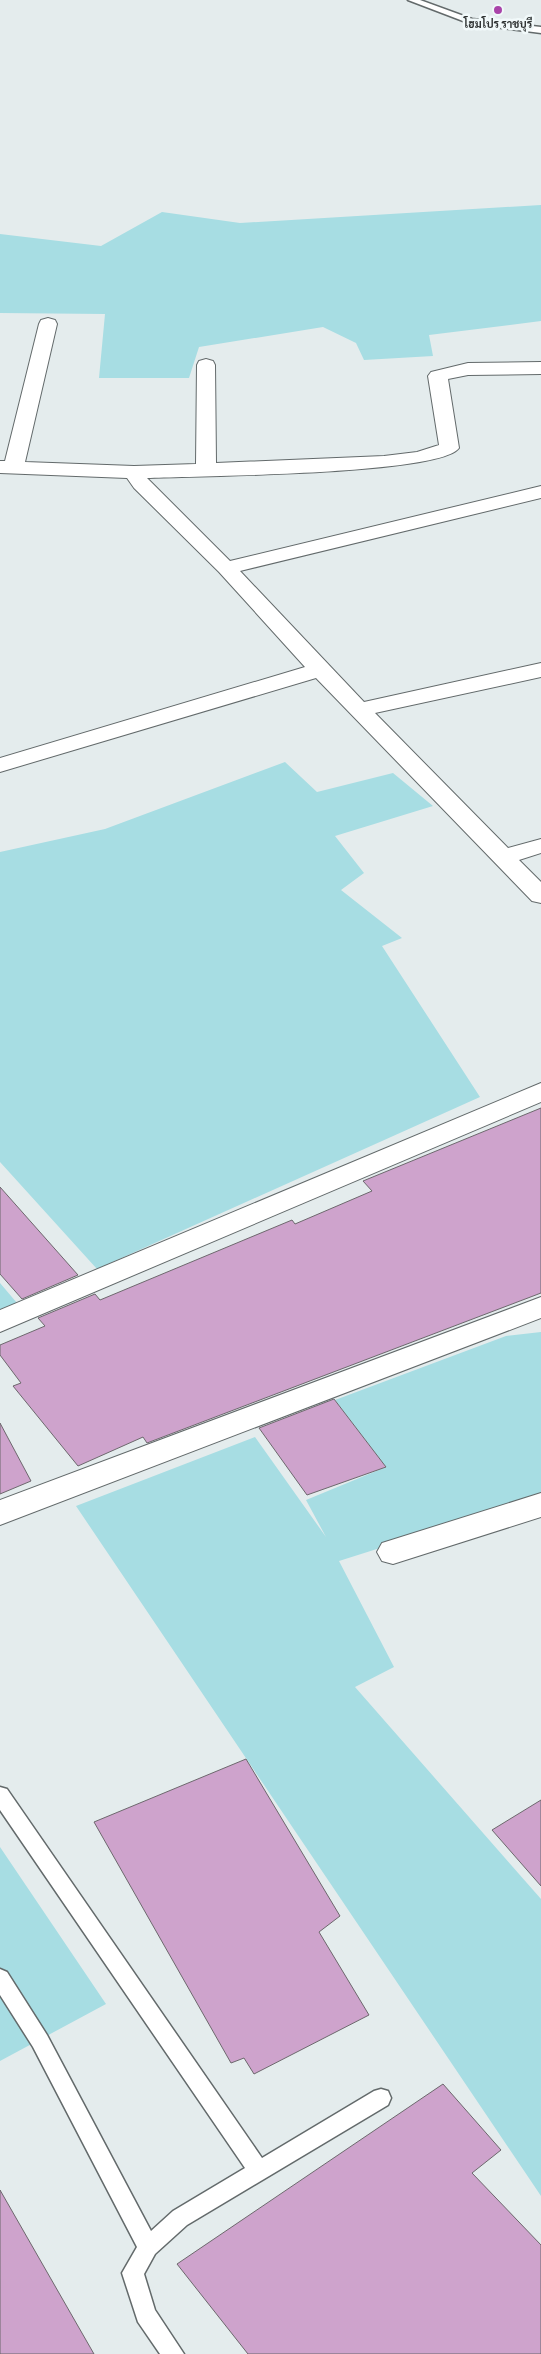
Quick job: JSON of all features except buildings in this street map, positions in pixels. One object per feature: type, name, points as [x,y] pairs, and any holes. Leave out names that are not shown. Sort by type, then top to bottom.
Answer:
[{"type":"street","points":[[48,324],[7,467],[134,472],[398,460],[438,453],[449,448],[438,376],[468,369],[541,368]]},
{"type":"street","points":[[206,365],[206,469]]},
{"type":"street","points":[[134,472],[141,484],[226,568],[320,670],[541,896]]},
{"type":"street","points":[[226,568],[541,492]]},
{"type":"street","points":[[0,765],[320,670]]},
{"type":"street","points":[[359,710],[541,670]]},
{"type":"street","points":[[502,857],[541,846]]},
{"type":"street","points":[[0,1322],[541,1092]]},
{"type":"street","points":[[0,1513],[541,1307]]},
{"type":"street","points":[[394,1552],[541,1505]]},
{"type":"lane","points":[[412,0],[471,21],[541,30]]},
{"type":"lane","points":[[0,1795],[258,2171]]},
{"type":"lane","points":[[0,1978],[40,2041],[148,2246]]},
{"type":"lane","points":[[173,2354],[146,2315],[133,2273],[148,2246],[180,2218],[381,2098]]},
{"type":"shaded area","points":[[541,205],[541,321],[429,335],[433,356],[364,360],[356,343],[323,327],[199,347],[189,378],[99,378],[105,314],[0,313],[0,234],[101,246],[162,212],[240,223]]},
{"type":"shaded area","points":[[285,762],[317,792],[393,773],[433,806],[335,836],[364,873],[341,890],[402,938],[382,946],[480,1097],[97,1269],[0,1162],[0,852],[105,829]]},
{"type":"shaded area","points":[[0,1283],[17,1303],[0,1310]]},
{"type":"shaded area","points":[[541,1332],[541,1497],[339,1561],[394,1667],[355,1687],[541,1899],[541,2196],[76,1506],[255,1437],[326,1537],[306,1500],[386,1467],[335,1400],[506,1336]]},
{"type":"shaded area","points":[[0,1847],[106,2004],[0,2061]]},
{"type":"place","name":"โฮมโปร ราชบุรี","points":[[498,10]]}]
